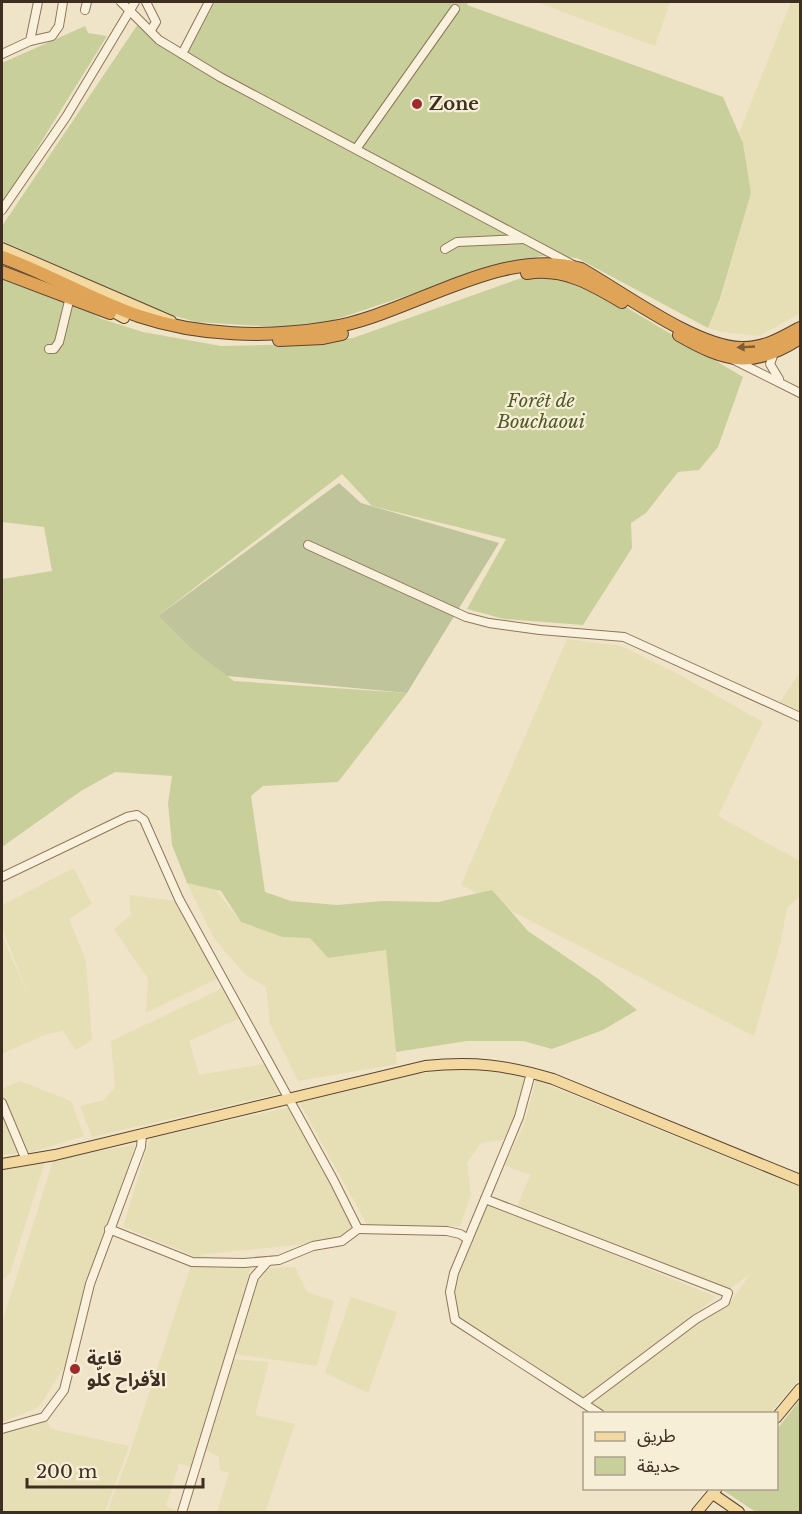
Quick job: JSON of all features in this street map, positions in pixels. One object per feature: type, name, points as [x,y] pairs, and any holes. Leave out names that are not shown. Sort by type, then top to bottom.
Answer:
[{"type":"highway","points":[[2,257],[131,312],[188,328],[259,333],[330,328],[361,321],[454,286],[527,265],[554,263],[581,269],[688,332],[721,345],[740,348],[757,347],[801,327]]},
{"type":"highway","points":[[2,272],[124,318],[194,337],[250,340],[323,338],[354,331],[472,287],[518,275],[550,271],[586,282],[694,344],[730,358],[754,359],[774,353],[801,338]]},
{"type":"main road","points":[[2,248],[188,328]]},
{"type":"main road","points":[[2,262],[124,318]]},
{"type":"main road","points":[[2,1164],[142,1135],[425,1066],[481,1063],[531,1073],[801,1180]]},
{"type":"main road","points":[[778,1417],[801,1389]]},
{"type":"main road","points":[[697,1512],[715,1491],[739,1512]]},
{"type":"street","points":[[30,41],[38,2]]},
{"type":"street","points":[[2,54],[30,41],[52,36],[59,26],[63,2]]},
{"type":"street","points":[[121,2],[159,40],[182,54],[356,150],[581,269]]},
{"type":"street","points":[[2,210],[66,117],[132,11],[135,2]]},
{"type":"street","points":[[146,2],[156,22],[151,30]]},
{"type":"street","points":[[182,54],[208,2]]},
{"type":"street","points":[[356,150],[455,9]]},
{"type":"street","points":[[446,249],[457,242],[524,239]]},
{"type":"street","points":[[49,349],[54,349],[59,342],[70,297]]},
{"type":"street","points":[[774,353],[770,361],[772,372],[789,387]]},
{"type":"street","points":[[730,358],[801,393]]},
{"type":"street","points":[[308,544],[466,617],[540,630],[624,637],[801,717]]},
{"type":"street","points":[[2,877],[127,817],[137,815],[144,820],[179,899],[358,1229]]},
{"type":"street","points":[[531,1073],[519,1117],[454,1273],[450,1292],[455,1320],[598,1412]]},
{"type":"street","points":[[2,1103],[26,1160]]},
{"type":"street","points":[[2,1430],[44,1418],[64,1390],[90,1284],[141,1147],[142,1135]]},
{"type":"street","points":[[485,1199],[728,1293],[725,1302],[696,1318],[584,1403]]},
{"type":"street","points":[[109,1229],[192,1262],[244,1263],[279,1260],[313,1246],[342,1241],[358,1229],[447,1231],[460,1233],[468,1239]]},
{"type":"street","points":[[182,1512],[254,1277],[268,1261]]},
{"type":"shaded area","points":[[536,2],[670,2],[655,46]]},
{"type":"shaded area","points":[[791,2],[800,2],[800,313],[760,336],[722,332],[708,328],[721,299],[751,193],[743,143],[739,133]]},
{"type":"shaded area","points":[[567,639],[621,646],[676,673],[763,722],[718,816],[800,861],[800,896],[787,908],[781,941],[754,1036],[461,885]]},
{"type":"shaded area","points":[[800,672],[800,711],[780,702]]},
{"type":"shaded area","points":[[74,868],[92,904],[69,919],[86,961],[92,1040],[76,1050],[63,1031],[44,1035],[2,1054],[2,935],[30,1000],[2,928],[2,905]]},
{"type":"shaded area","points":[[187,883],[216,890],[241,922],[310,938],[328,958],[386,950],[397,1064],[298,1081],[270,1024],[266,987],[246,975],[215,940]]},
{"type":"shaded area","points":[[129,895],[175,901],[218,978],[146,1013],[148,979],[114,929],[131,915]]},
{"type":"shaded area","points":[[227,986],[240,1018],[189,1041],[199,1075],[265,1064],[282,1093],[92,1137],[80,1106],[104,1100],[115,1087],[111,1041]]},
{"type":"shaded area","points":[[473,1067],[514,1072],[529,1082],[509,1139],[481,1143],[467,1163],[471,1195],[460,1226],[368,1226],[299,1102],[408,1075]]},
{"type":"shaded area","points":[[536,1080],[800,1187],[800,1378],[771,1412],[606,1412],[454,1313],[455,1285],[488,1203],[716,1297],[604,1384],[674,1335],[730,1303],[750,1274],[728,1290],[516,1209],[530,1175],[504,1165],[524,1125]]},
{"type":"shaded area","points":[[20,1081],[71,1101],[84,1136],[28,1153],[2,1100],[2,1089]]},
{"type":"shaded area","points":[[2,1102],[20,1153],[2,1155]]},
{"type":"shaded area","points":[[292,1107],[355,1233],[295,1245],[198,1255],[251,1265],[224,1384],[195,1467],[179,1464],[166,1506],[179,1512],[107,1512],[130,1452],[194,1256],[123,1227],[150,1138]]},
{"type":"shaded area","points":[[135,1145],[65,1366],[39,1407],[2,1422],[2,1323],[54,1158]]},
{"type":"shaded area","points":[[45,1162],[10,1273],[2,1280],[2,1166]]},
{"type":"shaded area","points":[[295,1267],[307,1292],[334,1301],[317,1366],[235,1354],[255,1276],[268,1268]]},
{"type":"shaded area","points":[[351,1297],[397,1312],[368,1393],[325,1373]]},
{"type":"shaded area","points":[[234,1359],[269,1362],[255,1415],[295,1424],[265,1512],[217,1512],[229,1473],[220,1470],[219,1457],[206,1450]]},
{"type":"shaded area","points":[[47,1421],[51,1429],[129,1446],[105,1512],[2,1512],[2,1433]]},
{"type":"green space","points":[[215,2],[468,2],[467,5],[723,97],[743,143],[751,193],[720,299],[708,328],[577,258],[541,256],[460,278],[331,321],[278,327],[196,322],[164,313],[2,241],[2,226],[138,24],[155,42],[184,60]]},
{"type":"green space","points":[[85,26],[88,33],[107,36],[2,205],[2,63]]},
{"type":"green space","name":"Forêt de Bouchaoui","points":[[547,273],[604,294],[743,377],[718,447],[699,470],[678,472],[646,513],[631,523],[632,548],[583,625],[504,619],[467,609],[506,539],[372,506],[342,474],[158,616],[191,649],[234,681],[407,693],[338,782],[263,786],[251,796],[265,892],[291,901],[337,905],[382,901],[438,902],[492,890],[528,931],[597,978],[637,1010],[603,1030],[552,1049],[523,1041],[467,1041],[396,1052],[386,950],[328,958],[310,938],[283,937],[241,922],[221,891],[187,883],[172,845],[168,803],[172,776],[115,772],[81,791],[2,847],[2,579],[52,571],[44,527],[2,522],[2,279],[76,304],[102,319],[143,332],[221,346],[306,344],[353,338],[524,277]]},
{"type":"green space","points":[[339,483],[361,503],[499,543],[407,693],[227,676],[191,649],[158,616]]},
{"type":"green space","points":[[800,1400],[800,1512],[756,1512],[724,1491],[778,1490],[778,1428]]},
{"type":"place","name":"Zone","points":[[417,104]]},
{"type":"place","name":"قاعة الأفراح كلّو","points":[[75,1369]]}]
